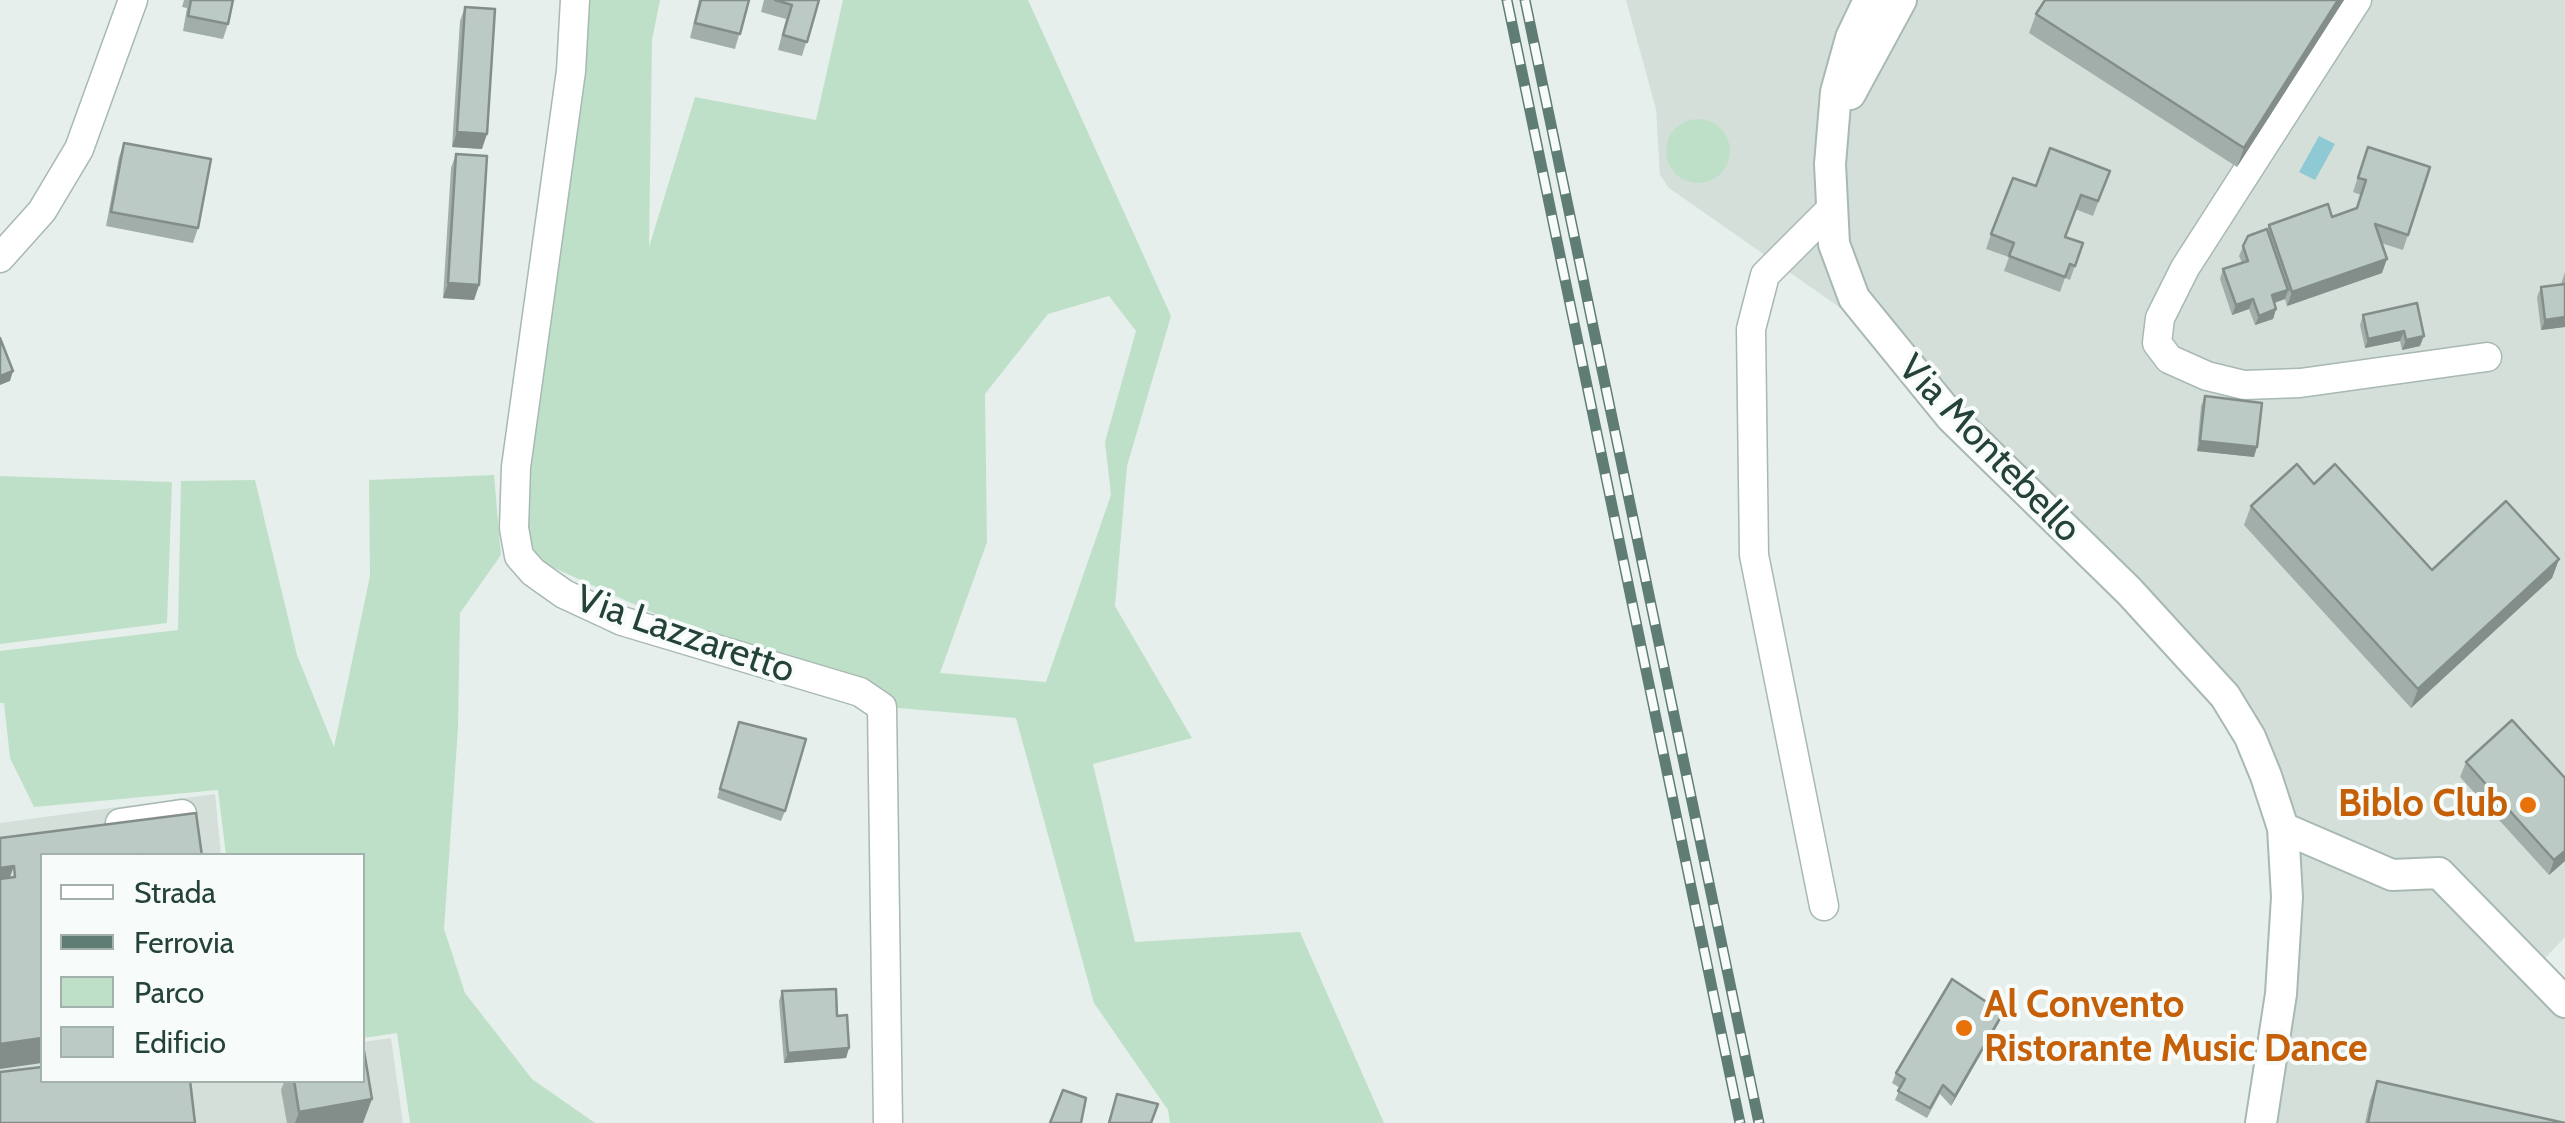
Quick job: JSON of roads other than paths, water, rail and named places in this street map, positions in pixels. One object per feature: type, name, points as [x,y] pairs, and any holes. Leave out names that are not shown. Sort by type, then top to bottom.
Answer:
[{"type":"street","points":[[0,258],[42,211],[79,149],[133,0]]},
{"type":"street","name":"Via Lazzaretto","points":[[576,0],[570,71],[516,467],[514,528],[519,556],[533,572],[564,594],[622,621],[860,692],[882,707],[888,1123]]},
{"type":"street","points":[[1830,164],[1836,92],[1850,38],[1869,0]]},
{"type":"street","points":[[1830,164],[1853,86],[1901,0]]},
{"type":"street","points":[[2358,0],[2185,268],[2160,318],[2157,343],[2169,359],[2207,376],[2244,385],[2300,384],[2488,357]]},
{"type":"street","name":"Via Montebello","points":[[1830,164],[1829,210],[1834,244],[1854,298],[1882,337],[1951,417],[2129,592],[2224,696],[2250,737],[2282,828],[2287,897],[2281,994],[2261,1123]]},
{"type":"street","points":[[1824,906],[1754,555],[1750,329],[1765,276],[1829,210]]},
{"type":"street","points":[[91,828],[182,814]]},
{"type":"street","points":[[2282,828],[2392,874],[2438,873],[2565,1002]]},
{"type":"water","points":[[2319,136],[2335,144],[2315,180],[2299,172]]},
{"type":"railway","points":[[1507,0],[1740,1123]]},
{"type":"railway","points":[[1525,0],[1759,1123]]},
{"type":"place","name":"Biblo Club","points":[[2528,805]]},
{"type":"place","name":"Al Convento Ristorante Music Dance","points":[[1964,1028]]}]
